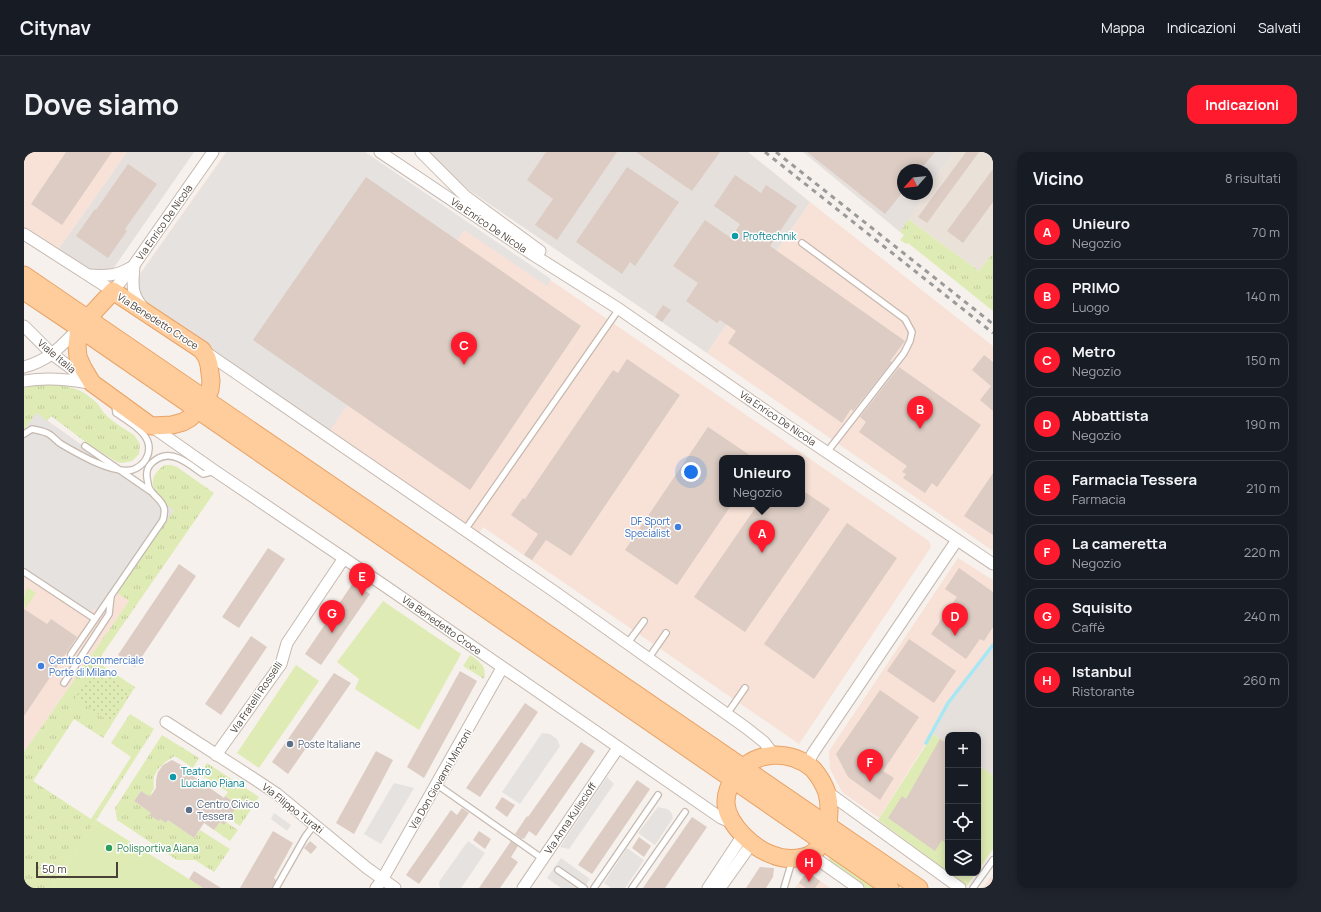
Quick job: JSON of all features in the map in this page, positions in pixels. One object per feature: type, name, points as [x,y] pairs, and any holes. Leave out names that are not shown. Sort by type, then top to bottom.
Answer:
[{"type":"main road","points":[[24,274],[84,323],[825,833],[919,888]]},
{"type":"main road","points":[[24,291],[84,323]]},
{"type":"main road","name":"Via Benedetto Croce","points":[[150,426],[92,384],[83,368],[77,352],[84,323],[113,291],[202,350],[211,372],[211,381],[210,390],[201,404]]},
{"type":"main road","points":[[150,426],[172,426],[183,422],[190,418],[201,404]]},
{"type":"main road","points":[[774,755],[794,757],[807,764],[818,774],[826,791],[828,799],[825,833],[811,855],[793,858],[772,855],[743,834],[728,812],[726,798],[738,773],[760,758],[774,755]]},
{"type":"main road","points":[[825,833],[890,888]]},
{"type":"street","name":"Via Enrico De Nicola","points":[[113,291],[134,265],[213,152]]},
{"type":"street","name":"Via Enrico De Nicola","points":[[380,152],[532,254],[619,309],[993,564]]},
{"type":"street","name":"Via Enrico De Nicola","points":[[421,152],[465,196],[599,296]]},
{"type":"street","name":"Via Benedetto Croce","points":[[24,234],[113,291]]},
{"type":"street","points":[[88,275],[114,275],[123,272],[134,265]]},
{"type":"street","points":[[134,265],[133,291],[138,302],[148,314]]},
{"type":"street","points":[[24,367],[36,364],[52,354],[84,323]]},
{"type":"street","name":"Viale Italia","points":[[24,326],[52,354],[92,384]]},
{"type":"street","name":"Via Benedetto Croce","points":[[202,350],[465,530],[727,714],[764,742],[774,755]]},
{"type":"street","points":[[24,381],[62,378],[92,384]]},
{"type":"street","name":"Via Benedetto Croce","points":[[150,426],[344,558],[743,834]]},
{"type":"street","points":[[807,764],[957,540]]},
{"type":"street","name":"Via Fratelli Rosselli","points":[[216,755],[281,664],[287,643],[344,558]]},
{"type":"street","name":"Via Don Giovanni Minzoni","points":[[379,884],[502,668]]},
{"type":"street","name":"Via Filippo Turati","points":[[166,722],[216,755],[279,791],[379,884],[395,888]]},
{"type":"street","name":"Via Anna Kuliscioff","points":[[523,888],[618,748]]},
{"type":"street","points":[[826,791],[960,888]]},
{"type":"street","points":[[708,888],[743,834]]},
{"type":"street","points":[[720,888],[743,834]]},
{"type":"street","points":[[811,855],[855,886]]},
{"type":"lane","points":[[802,243],[906,319],[912,332],[910,341],[904,353],[827,452]]},
{"type":"lane","points":[[465,530],[619,309]]},
{"type":"lane","points":[[24,434],[32,428],[48,433],[60,443],[79,455],[100,465],[131,470],[141,465],[148,455],[147,439],[140,430],[116,413],[113,399]]},
{"type":"lane","points":[[71,654],[163,520],[165,509],[162,502],[150,491],[85,446]]},
{"type":"lane","points":[[150,491],[147,482],[147,470],[150,464],[160,458],[172,456],[179,458],[203,474],[215,471]]},
{"type":"lane","points":[[24,572],[95,619]]},
{"type":"lane","points":[[64,684],[109,614],[111,596]]},
{"type":"lane","points":[[627,644],[644,621]]},
{"type":"lane","points":[[648,659],[666,633]]},
{"type":"lane","points":[[727,714],[745,688]]},
{"type":"lane","points":[[436,784],[542,859]]},
{"type":"lane","points":[[594,888],[658,795]]},
{"type":"lane","points":[[632,888],[685,812]]},
{"type":"lane","points":[[276,888],[305,837],[314,825]]},
{"type":"lane","points":[[784,888],[793,858]]},
{"type":"lane","points":[[973,888],[993,860]]},
{"type":"lane","points":[[558,870],[584,888]]},
{"type":"shaded area","points":[[24,152],[127,152],[58,250],[24,229]]},
{"type":"shaded area","points":[[127,152],[194,152],[113,269],[87,269],[58,250]]},
{"type":"shaded area","points":[[226,152],[365,152],[804,455],[719,455],[719,507],[805,507],[805,455],[929,541],[931,547],[799,744],[483,527],[478,535],[141,302],[134,289],[139,275]]},
{"type":"shaded area","points":[[227,152],[365,152],[551,279],[547,286],[464,230],[329,432],[142,300],[137,287],[141,273]]},
{"type":"shaded area","points":[[425,152],[748,152],[810,202],[707,353],[463,186]]},
{"type":"shaded area","points":[[803,152],[953,152],[933,182],[933,164],[897,164],[897,200],[921,200],[900,232]]},
{"type":"shaded area","points":[[953,152],[993,152],[993,253],[979,271],[908,219],[921,200],[933,200],[933,182]]},
{"type":"shaded area","points":[[810,202],[993,346],[993,551],[707,353]]},
{"type":"shaded area","points":[[24,404],[174,510],[116,592],[129,601],[24,752]]},
{"type":"shaded area","points":[[36,413],[174,510],[103,613],[95,608],[86,616],[24,575],[24,430]]},
{"type":"shaded area","points":[[958,558],[993,580],[993,644],[948,702],[928,740],[879,818],[842,792],[830,769],[829,751]]},
{"type":"shaded area","points":[[993,646],[993,775],[981,767],[981,732],[945,732],[945,742],[933,734],[949,703]]},
{"type":"shaded area","points":[[542,733],[550,734],[557,739],[560,746],[520,804],[502,792]]},
{"type":"shaded area","points":[[607,777],[614,784],[569,849],[560,847]]},
{"type":"shaded area","points":[[394,783],[414,788],[381,844],[364,834]]},
{"type":"shaded area","points":[[658,807],[667,809],[671,812],[673,818],[655,845],[638,833]]},
{"type":"shaded area","points":[[274,813],[291,825],[287,831],[271,819]]},
{"type":"shaded area","points":[[468,841],[485,853],[461,888],[440,888],[439,882]]},
{"type":"shaded area","points":[[627,848],[644,860],[625,888],[611,888],[604,883]]},
{"type":"shaded area","points":[[561,858],[590,879],[584,888],[561,888],[547,878]]},
{"type":"shaded area","points":[[807,871],[830,888],[795,888]]},
{"type":"shaded area","points":[[993,874],[993,888],[982,888],[991,877]]},
{"type":"green space","points":[[908,219],[979,271],[993,253],[993,311],[908,243],[906,244],[900,240],[904,235],[900,232]]},
{"type":"green space","points":[[44,384],[66,386],[85,393],[98,404],[107,416],[134,435],[140,444],[139,454],[132,461],[122,463],[117,462],[91,446],[51,416],[44,425],[30,422],[24,430],[24,388]]},
{"type":"green space","points":[[165,465],[177,467],[214,493],[97,662],[135,687],[103,738],[74,719],[33,781],[91,819],[131,757],[111,743],[130,714],[154,729],[53,888],[24,888],[24,752],[129,601],[116,592],[163,502],[153,487],[153,479],[156,473]]},
{"type":"green space","points":[[27,587],[36,593],[25,609],[24,598]]},
{"type":"green space","points":[[383,601],[461,654],[419,730],[355,689],[359,679],[337,662]]},
{"type":"green space","points":[[470,655],[480,662],[484,668],[484,679],[463,666]]},
{"type":"green space","points":[[296,665],[319,681],[259,768],[237,753]]},
{"type":"green space","points":[[96,667],[131,691],[110,722],[75,698]]},
{"type":"green space","points":[[933,734],[945,742],[945,870],[878,820]]},
{"type":"green space","points":[[162,735],[199,758],[193,768],[175,756],[162,765],[156,772],[154,777],[154,788],[150,797],[141,791],[134,801],[151,813],[150,815],[159,821],[160,819],[166,823],[168,820],[194,838],[200,830],[230,849],[214,872],[195,860],[177,860],[117,820],[115,808]]},
{"type":"green space","points":[[207,763],[259,797],[240,826],[228,818],[238,805],[225,796],[228,792],[200,774]]},
{"type":"green space","points":[[981,767],[993,775],[993,849],[981,867]]},
{"type":"green space","name":"Polisportiva Aiana","points":[[96,820],[203,888],[53,888]]},
{"type":"green space","points":[[220,822],[226,822],[238,830],[230,841],[214,830]]},
{"type":"green space","points":[[831,855],[884,888],[866,888],[832,864],[829,859]]},
{"type":"green space","points":[[953,876],[974,876],[967,886]]},
{"type":"building","points":[[66,152],[112,152],[62,225],[31,204]]},
{"type":"building","points":[[546,152],[617,152],[557,240],[535,225],[553,199],[527,180]]},
{"type":"building","points":[[636,152],[720,152],[692,191]]},
{"type":"building","points":[[807,152],[935,152],[925,164],[897,164],[897,199],[885,214]]},
{"type":"building","points":[[966,152],[979,152],[927,223],[918,217],[931,200],[933,200],[933,197]]},
{"type":"building","points":[[128,164],[157,184],[125,229],[127,231],[108,258],[76,236]]},
{"type":"building","points":[[627,167],[679,202],[635,266],[630,262],[622,274],[576,242]]},
{"type":"building","points":[[993,169],[993,202],[963,243],[947,231]]},
{"type":"building","points":[[735,175],[761,193],[766,185],[797,206],[770,246],[905,341],[890,361],[892,362],[853,411],[851,409],[842,423],[728,343],[736,331],[720,320],[717,323],[686,301],[698,283],[673,266],[705,220],[731,238],[740,224],[714,206]]},
{"type":"building","points":[[366,177],[581,326],[470,490],[253,340]]},
{"type":"building","points":[[663,305],[671,310],[662,322],[655,317]]},
{"type":"building","points":[[984,355],[993,362],[993,411],[980,400],[991,386],[972,370]]},
{"type":"building","points":[[627,359],[680,395],[571,556],[546,540],[532,560],[524,555],[538,534],[511,515],[523,498],[525,499],[613,370],[618,373]]},
{"type":"building","points":[[899,367],[981,425],[937,487],[932,483],[925,493],[903,478],[906,474],[902,472],[907,466],[859,432],[866,422],[860,417]]},
{"type":"building","name":"DF Sport Specialist","points":[[708,427],[750,455],[719,455],[719,507],[730,507],[677,585],[625,550]]},
{"type":"building","points":[[993,473],[993,535],[964,516]]},
{"type":"building","points":[[805,492],[830,509],[745,632],[694,597],[756,507],[805,507]]},
{"type":"building","points":[[847,523],[897,558],[814,679],[764,644]]},
{"type":"building","points":[[268,548],[285,559],[239,628],[222,617]]},
{"type":"building","points":[[179,564],[196,576],[135,667],[118,655]]},
{"type":"building","points":[[959,568],[993,592],[993,627],[984,641],[980,639],[966,659],[931,634],[957,597],[945,589]]},
{"type":"building","points":[[353,583],[370,594],[321,665],[305,654]]},
{"type":"building","name":"Centro Commerciale Porte di Milano","points":[[24,609],[47,624],[51,619],[77,637],[24,716]]},
{"type":"building","points":[[251,636],[267,647],[221,715],[205,704]]},
{"type":"building","points":[[909,639],[956,671],[934,703],[887,671]]},
{"type":"building","points":[[460,671],[477,681],[424,778],[407,767]]},
{"type":"building","points":[[334,673],[351,683],[288,774],[272,762]]},
{"type":"building","points":[[880,690],[919,717],[883,771],[894,778],[880,800],[848,777],[836,754]]},
{"type":"building","points":[[525,703],[538,712],[480,797],[466,788]]},
{"type":"building","points":[[940,739],[945,742],[945,842],[942,840],[935,851],[888,818],[902,796],[906,799]]},
{"type":"building","points":[[581,742],[595,751],[536,836],[529,831],[524,839],[522,839],[515,834]]},
{"type":"building","points":[[376,751],[393,760],[354,834],[336,823]]},
{"type":"building","points":[[172,760],[185,767],[190,771],[189,773],[224,798],[225,796],[238,805],[224,825],[220,822],[214,830],[204,823],[194,838],[168,820],[166,823],[149,815],[151,813],[134,801],[141,791],[150,797],[156,788],[158,772],[163,765]]},
{"type":"building","points":[[637,780],[650,789],[592,874],[578,865]]},
{"type":"building","points":[[502,797],[515,805],[507,817],[495,808]]},
{"type":"building","points":[[462,808],[469,813],[419,884],[406,875],[451,810],[457,815]]},
{"type":"building","points":[[692,817],[707,827],[665,888],[643,888]]},
{"type":"building","points":[[273,831],[293,843],[274,878],[276,880],[272,888],[240,888]]},
{"type":"building","points":[[479,831],[491,839],[485,849],[473,840]]},
{"type":"building","points":[[639,837],[651,846],[644,857],[632,848]]},
{"type":"building","points":[[310,841],[317,847],[311,854],[304,848]]},
{"type":"building","points":[[511,841],[518,846],[511,857],[518,862],[500,888],[479,888]]},
{"type":"building","points":[[760,867],[774,868],[773,877],[766,888],[746,888]]},
{"type":"building","points":[[194,871],[221,888],[203,888],[189,879]]},
{"type":"building","points":[[807,871],[820,881],[815,888],[806,888],[799,883]]},
{"type":"waterway","points":[[926,743],[948,703],[993,645]]},
{"type":"railway","points":[[765,152],[993,333]]},
{"type":"railway","points":[[776,152],[993,324]]},
{"type":"place","name":"Proftechnik","points":[[735,236]]},
{"type":"place","name":"Metro","points":[[464,365]]},
{"type":"place","name":"PRIMO","points":[[920,429]]},
{"type":"place","name":"DF Sport Specialist","points":[[678,527]]},
{"type":"place","name":"Unieuro","points":[[762,553]]},
{"type":"place","name":"Farmacia Tessera","points":[[362,596]]},
{"type":"place","name":"Squisito","points":[[332,633]]},
{"type":"place","name":"Abbattista","points":[[955,636]]},
{"type":"place","name":"Centro Commerciale Porte di Milano","points":[[41,666]]},
{"type":"place","name":"Poste Italiane","points":[[290,744]]},
{"type":"place","name":"Teatro Luciano Piana","points":[[173,777]]},
{"type":"place","name":"La cameretta","points":[[870,782]]},
{"type":"place","name":"Centro Civico Tessera","points":[[189,810]]},
{"type":"place","name":"Polisportiva Aiana","points":[[109,848]]},
{"type":"place","name":"Istanbul","points":[[809,882]]}]
